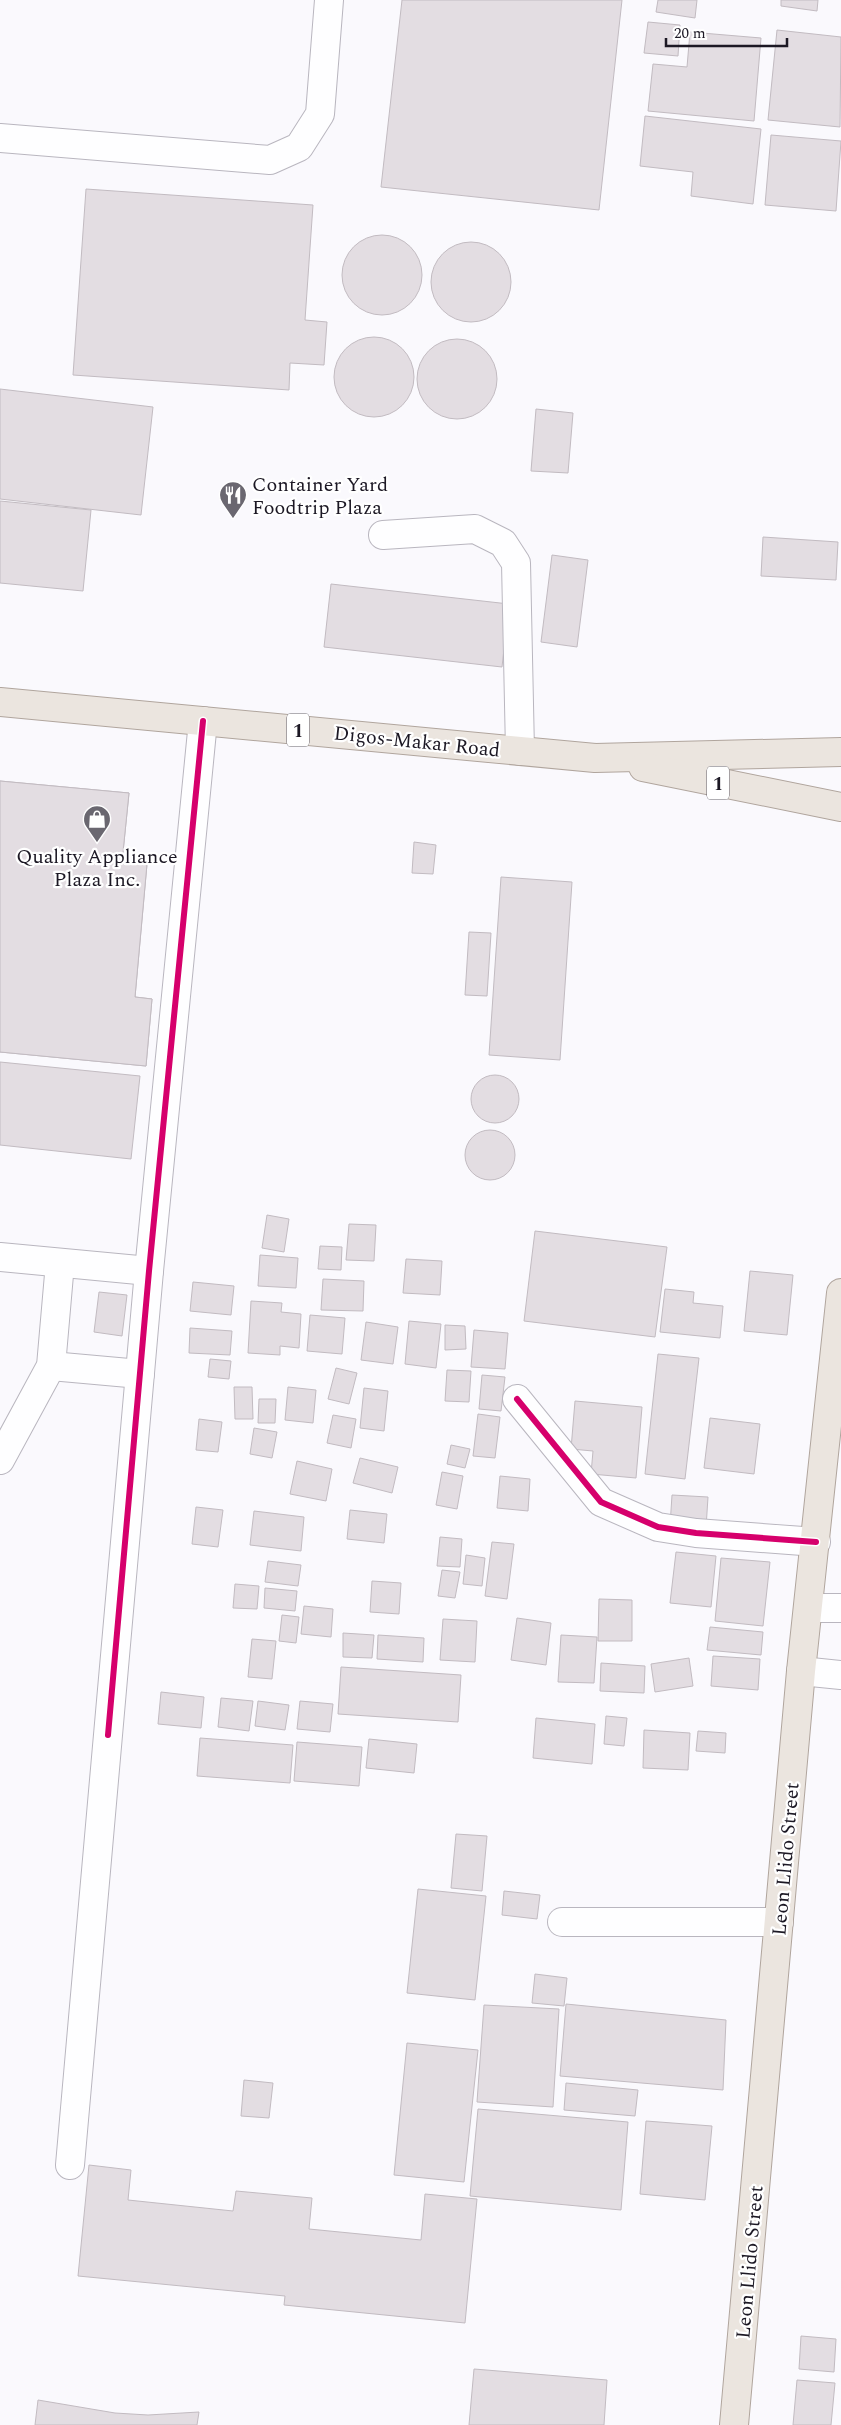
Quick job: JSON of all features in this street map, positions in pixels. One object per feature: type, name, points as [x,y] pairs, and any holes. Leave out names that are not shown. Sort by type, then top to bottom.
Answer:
[{"type":"main road","name":"Digos-Makar Road","points":[[0,702],[595,758],[841,807]]},
{"type":"main road","name":"Digos-Makar Road","points":[[595,758],[841,752]]},
{"type":"main road","name":"Leon Llido Street","points":[[734,2425],[801,1671],[816,1542],[835,1423],[841,1293]]},
{"type":"street","points":[[0,138],[270,160],[299,146],[320,114],[329,0]]},
{"type":"street","points":[[382,535],[475,530],[502,542],[516,563],[520,751]]},
{"type":"street","points":[[70,2165],[149,1271],[203,720]]},
{"type":"street","points":[[0,1257],[149,1271]]},
{"type":"street","points":[[0,1460],[51,1366],[60,1263]]},
{"type":"street","points":[[51,1366],[140,1374]]},
{"type":"street","points":[[517,1399],[601,1502],[658,1527],[696,1533],[816,1542]]},
{"type":"street","points":[[809,1608],[841,1608]]},
{"type":"street","points":[[801,1671],[841,1675]]},
{"type":"street","points":[[562,1922],[779,1922]]},
{"type":"building","points":[[402,0],[622,0],[599,210],[381,187]]},
{"type":"building","points":[[658,0],[697,0],[695,18],[656,12]]},
{"type":"building","points":[[781,0],[818,0],[817,11],[781,6]]},
{"type":"building","points":[[648,22],[680,25],[678,56],[644,53]]},
{"type":"building","points":[[777,30],[841,37],[840,127],[768,120]]},
{"type":"building","points":[[690,32],[761,38],[754,121],[648,111],[653,64],[687,67]]},
{"type":"building","points":[[645,116],[761,129],[753,204],[691,196],[693,172],[640,166]]},
{"type":"building","points":[[771,135],[841,141],[836,211],[765,205]]},
{"type":"building","points":[[86,189],[313,205],[305,320],[327,322],[324,365],[290,363],[289,390],[73,375]]},
{"type":"building","points":[[382,235],[397,238],[410,247],[419,260],[422,275],[419,290],[410,303],[397,312],[382,315],[367,312],[354,303],[345,290],[342,275],[345,260],[354,247],[367,238]]},
{"type":"building","points":[[471,242],[486,245],[499,254],[508,267],[511,282],[508,297],[499,310],[486,319],[471,322],[456,319],[443,310],[434,297],[431,282],[434,267],[443,254],[456,245]]},
{"type":"building","points":[[374,337],[389,340],[402,349],[411,362],[414,377],[411,392],[402,405],[389,414],[374,417],[359,414],[346,405],[337,392],[334,377],[337,362],[346,349],[359,340]]},
{"type":"building","points":[[457,339],[472,342],[485,351],[494,364],[497,379],[494,394],[485,407],[472,416],[457,419],[442,416],[429,407],[420,394],[417,379],[420,364],[429,351],[442,342]]},
{"type":"building","points":[[0,389],[153,407],[141,515],[0,499]]},
{"type":"building","points":[[536,409],[573,413],[568,473],[531,471]]},
{"type":"building","points":[[0,501],[91,510],[83,591],[0,583]]},
{"type":"building","points":[[763,537],[838,542],[836,580],[761,576]]},
{"type":"building","points":[[552,555],[588,560],[577,647],[541,642]]},
{"type":"building","points":[[331,584],[509,604],[502,667],[324,647]]},
{"type":"building","points":[[0,781],[129,793],[122,862],[147,864],[135,997],[152,999],[146,1066],[0,1052]]},
{"type":"building","points":[[0,781],[129,793],[122,862],[147,864],[135,997],[152,999],[146,1066],[0,1052]]},
{"type":"building","points":[[414,842],[436,845],[433,874],[412,873]]},
{"type":"building","points":[[501,877],[572,882],[560,1060],[489,1055]]},
{"type":"building","points":[[469,932],[491,933],[487,996],[465,995]]},
{"type":"building","points":[[0,1062],[140,1076],[131,1159],[0,1145]]},
{"type":"building","points":[[490,1075],[500,1075],[509,1079],[515,1085],[518,1090],[518,1108],[509,1119],[500,1123],[490,1123],[481,1119],[475,1113],[471,1104],[471,1094],[475,1085],[481,1079]]},
{"type":"building","points":[[485,1130],[495,1130],[508,1137],[515,1150],[515,1160],[508,1173],[495,1180],[485,1180],[476,1176],[469,1169],[465,1160],[465,1150],[469,1141],[476,1134]]},
{"type":"building","points":[[267,1215],[289,1219],[284,1252],[262,1248]]},
{"type":"building","points":[[349,1224],[376,1225],[374,1261],[346,1260]]},
{"type":"building","points":[[535,1231],[667,1247],[655,1337],[524,1321]]},
{"type":"building","points":[[320,1246],[342,1247],[341,1270],[318,1269]]},
{"type":"building","points":[[260,1255],[298,1258],[296,1288],[258,1286]]},
{"type":"building","points":[[406,1259],[442,1261],[440,1295],[403,1293]]},
{"type":"building","points":[[750,1271],[793,1275],[787,1335],[744,1331]]},
{"type":"building","points":[[323,1279],[364,1281],[363,1311],[321,1310]]},
{"type":"building","points":[[193,1282],[234,1286],[231,1315],[190,1311]]},
{"type":"building","points":[[665,1289],[694,1292],[693,1303],[723,1306],[720,1338],[660,1332]]},
{"type":"building","points":[[99,1292],[127,1295],[122,1336],[94,1332]]},
{"type":"building","points":[[251,1301],[282,1303],[281,1312],[301,1314],[299,1348],[280,1346],[280,1355],[248,1353]]},
{"type":"building","points":[[310,1315],[345,1318],[342,1354],[307,1351]]},
{"type":"building","points":[[409,1321],[441,1324],[436,1368],[405,1364]]},
{"type":"building","points":[[366,1322],[398,1327],[393,1364],[361,1360]]},
{"type":"building","points":[[445,1325],[465,1326],[466,1349],[445,1350]]},
{"type":"building","points":[[190,1328],[232,1331],[230,1355],[189,1353]]},
{"type":"building","points":[[474,1330],[508,1333],[505,1369],[471,1367]]},
{"type":"building","points":[[658,1354],[699,1358],[685,1479],[645,1474]]},
{"type":"building","points":[[210,1359],[231,1361],[229,1379],[208,1377]]},
{"type":"building","points":[[336,1368],[357,1373],[349,1404],[328,1399]]},
{"type":"building","points":[[447,1370],[471,1371],[469,1402],[445,1401]]},
{"type":"building","points":[[482,1375],[505,1377],[501,1411],[479,1409]]},
{"type":"building","points":[[234,1387],[252,1387],[253,1419],[235,1419]]},
{"type":"building","points":[[288,1387],[316,1390],[313,1423],[285,1420]]},
{"type":"building","points":[[364,1388],[388,1391],[384,1431],[360,1428]]},
{"type":"building","points":[[259,1399],[276,1399],[275,1423],[258,1423]]},
{"type":"building","points":[[575,1401],[642,1407],[636,1478],[591,1474],[593,1451],[571,1449]]},
{"type":"building","points":[[478,1414],[500,1417],[495,1458],[473,1456]]},
{"type":"building","points":[[333,1415],[356,1419],[351,1448],[327,1443]]},
{"type":"building","points":[[710,1418],[760,1424],[754,1474],[704,1468]]},
{"type":"building","points":[[199,1419],[222,1422],[218,1452],[196,1450]]},
{"type":"building","points":[[254,1428],[277,1432],[272,1458],[250,1454]]},
{"type":"building","points":[[451,1445],[470,1449],[465,1468],[447,1464]]},
{"type":"building","points":[[360,1458],[398,1467],[392,1493],[353,1483]]},
{"type":"building","points":[[297,1461],[332,1469],[326,1501],[290,1494]]},
{"type":"building","points":[[442,1472],[463,1476],[457,1509],[436,1505]]},
{"type":"building","points":[[500,1476],[530,1479],[528,1511],[497,1508]]},
{"type":"building","points":[[672,1495],[708,1497],[706,1528],[670,1526]]},
{"type":"building","points":[[196,1507],[223,1510],[218,1547],[192,1544]]},
{"type":"building","points":[[350,1510],[387,1514],[384,1543],[347,1539]]},
{"type":"building","points":[[254,1511],[304,1517],[301,1551],[250,1545]]},
{"type":"building","points":[[440,1537],[462,1539],[460,1567],[437,1566]]},
{"type":"building","points":[[492,1542],[514,1544],[507,1599],[485,1596]]},
{"type":"building","points":[[676,1552],[716,1556],[711,1607],[670,1603]]},
{"type":"building","points":[[466,1555],[485,1558],[482,1586],[463,1584]]},
{"type":"building","points":[[721,1558],[770,1562],[763,1626],[715,1621]]},
{"type":"building","points":[[268,1561],[301,1565],[298,1586],[265,1582]]},
{"type":"building","points":[[442,1570],[460,1572],[455,1598],[438,1596]]},
{"type":"building","points":[[372,1581],[401,1583],[399,1614],[370,1612]]},
{"type":"building","points":[[235,1584],[259,1586],[257,1609],[233,1608]]},
{"type":"building","points":[[265,1588],[297,1591],[295,1611],[264,1608]]},
{"type":"building","points":[[599,1599],[632,1600],[632,1641],[598,1641]]},
{"type":"building","points":[[304,1606],[333,1609],[331,1637],[301,1634]]},
{"type":"building","points":[[282,1615],[299,1617],[296,1643],[279,1641]]},
{"type":"building","points":[[517,1618],[551,1623],[546,1665],[511,1660]]},
{"type":"building","points":[[443,1619],[477,1621],[475,1662],[440,1660]]},
{"type":"building","points":[[710,1627],[763,1632],[761,1655],[707,1650]]},
{"type":"building","points":[[343,1633],[374,1635],[372,1658],[343,1657]]},
{"type":"building","points":[[378,1635],[424,1638],[423,1662],[377,1659]]},
{"type":"building","points":[[561,1635],[597,1637],[594,1683],[558,1682]]},
{"type":"building","points":[[252,1639],[276,1641],[272,1679],[248,1677]]},
{"type":"building","points":[[713,1656],[760,1659],[758,1690],[711,1686]]},
{"type":"building","points":[[689,1658],[693,1686],[655,1692],[651,1664]]},
{"type":"building","points":[[601,1663],[645,1666],[644,1693],[600,1691]]},
{"type":"building","points":[[341,1667],[461,1675],[458,1722],[338,1714]]},
{"type":"building","points":[[161,1692],[204,1697],[201,1728],[158,1724]]},
{"type":"building","points":[[221,1698],[253,1701],[249,1731],[218,1727]]},
{"type":"building","points":[[258,1701],[289,1705],[285,1730],[255,1726]]},
{"type":"building","points":[[300,1701],[333,1704],[330,1732],[297,1729]]},
{"type":"building","points":[[606,1716],[627,1718],[624,1746],[604,1744]]},
{"type":"building","points":[[536,1718],[595,1724],[592,1764],[533,1758]]},
{"type":"building","points":[[644,1730],[690,1733],[688,1770],[643,1768]]},
{"type":"building","points":[[698,1731],[726,1733],[725,1753],[696,1751]]},
{"type":"building","points":[[200,1738],[293,1745],[290,1783],[197,1776]]},
{"type":"building","points":[[369,1739],[417,1744],[414,1773],[366,1768]]},
{"type":"building","points":[[297,1742],[362,1747],[359,1786],[294,1781]]},
{"type":"building","points":[[456,1834],[487,1836],[482,1891],[451,1888]]},
{"type":"building","points":[[418,1889],[486,1896],[475,2000],[407,1993]]},
{"type":"building","points":[[504,1891],[540,1895],[537,1919],[502,1915]]},
{"type":"building","points":[[535,1974],[567,1978],[564,2006],[532,2003]]},
{"type":"building","points":[[566,2004],[726,2020],[723,2090],[560,2076]]},
{"type":"building","points":[[484,2005],[559,2009],[553,2107],[477,2102]]},
{"type":"building","points":[[407,2043],[478,2050],[464,2182],[394,2175]]},
{"type":"building","points":[[244,2080],[273,2083],[269,2118],[241,2116]]},
{"type":"building","points":[[566,2083],[638,2090],[635,2116],[564,2110]]},
{"type":"building","points":[[478,2109],[628,2122],[621,2210],[470,2196]]},
{"type":"building","points":[[646,2121],[712,2126],[705,2200],[640,2194]]},
{"type":"building","points":[[89,2165],[131,2170],[128,2200],[233,2211],[236,2191],[312,2198],[309,2229],[421,2240],[425,2194],[477,2199],[465,2323],[284,2305],[285,2296],[78,2276]]},
{"type":"building","points":[[801,2336],[836,2339],[834,2372],[799,2369]]},
{"type":"building","points":[[474,2369],[607,2380],[604,2425],[469,2425]]},
{"type":"building","points":[[797,2380],[835,2383],[831,2425],[793,2425]]},
{"type":"building","points":[[38,2400],[115,2413],[148,2415],[199,2412],[197,2425],[35,2425]]},
{"type":"cycle path","points":[[108,1735],[149,1271],[203,721]]},
{"type":"cycle path","points":[[517,1399],[601,1502],[658,1527],[696,1533],[816,1542]]},
{"type":"place","name":"Container Yard Foodtrip Plaza","points":[[233,519]]},
{"type":"place","name":"Quality Appliance Plaza Inc.","points":[[97,843]]}]
